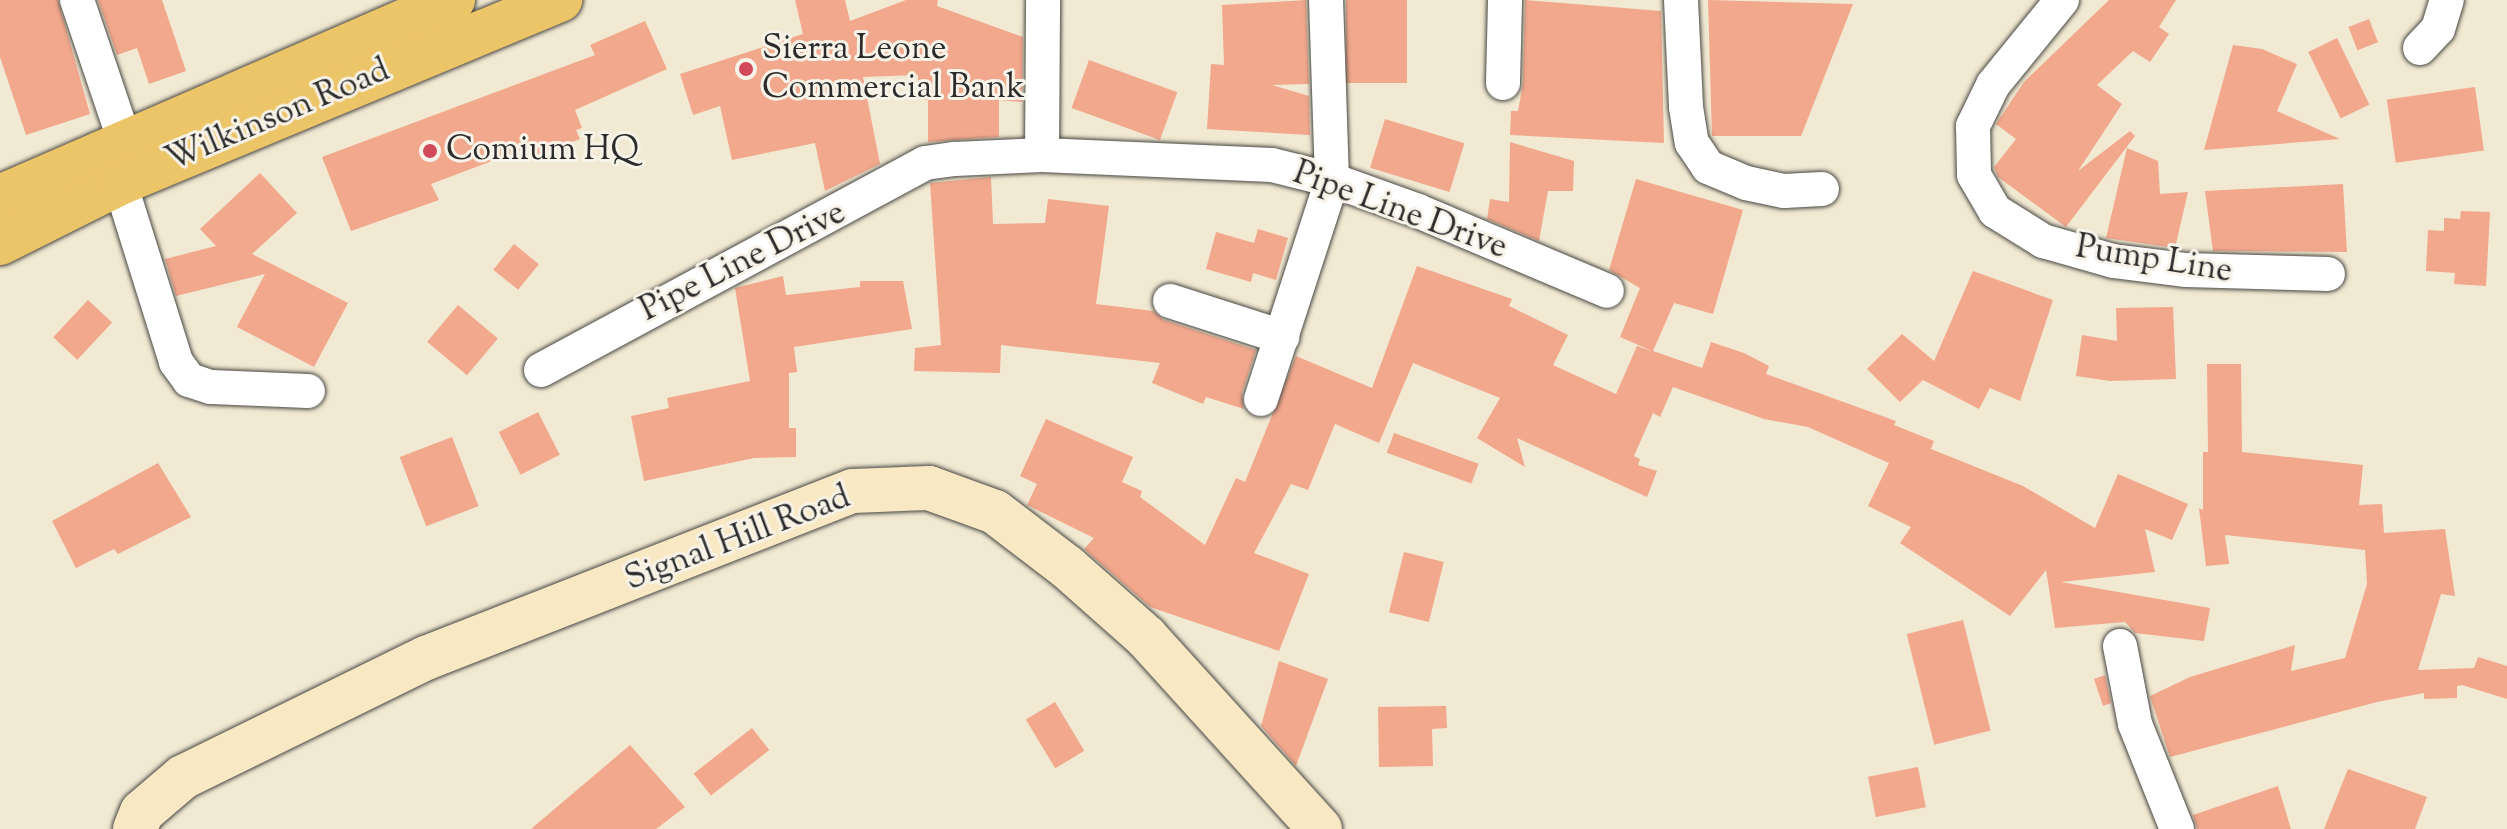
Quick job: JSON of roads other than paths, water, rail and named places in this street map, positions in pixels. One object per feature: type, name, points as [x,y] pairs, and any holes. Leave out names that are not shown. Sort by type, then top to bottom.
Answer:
[{"type":"main road","name":"Wilkinson Road","points":[[0,197],[124,139],[453,0]]},
{"type":"main road","name":"Wilkinson Road","points":[[0,243],[120,183],[560,0]]},
{"type":"main road","name":"Signal Hill Road","points":[[135,829],[142,812],[183,777],[426,658],[853,491],[929,488],[995,512],[1067,567],[1146,637],[1320,829]]},
{"type":"street","points":[[77,0],[124,139]]},
{"type":"street","points":[[1042,155],[1043,0]]},
{"type":"street","points":[[1261,399],[1332,180],[1326,0]]},
{"type":"street","points":[[1503,83],[1505,0]]},
{"type":"street","points":[[1681,0],[1686,107],[1692,143],[1708,167],[1759,186],[1822,189]]},
{"type":"street","name":"Pump Line","points":[[2062,0],[1993,85],[1973,126],[1974,175],[1995,211],[2043,241],[2113,261],[2186,270],[2328,274]]},
{"type":"street","points":[[2420,48],[2438,29],[2447,0]]},
{"type":"street","name":"Pipe Line Drive","points":[[541,370],[925,163],[1042,155],[1272,165],[1332,180],[1607,291]]},
{"type":"street","points":[[120,183],[176,362],[189,380],[211,387],[308,391]]},
{"type":"street","points":[[1170,301],[1282,337]]},
{"type":"street","points":[[2120,646],[2135,724],[2177,829]]},
{"type":"place","name":"Sierra Leone Commercial Bank","points":[[746,69]]},
{"type":"place","name":"Comium HQ","points":[[430,151]]}]
